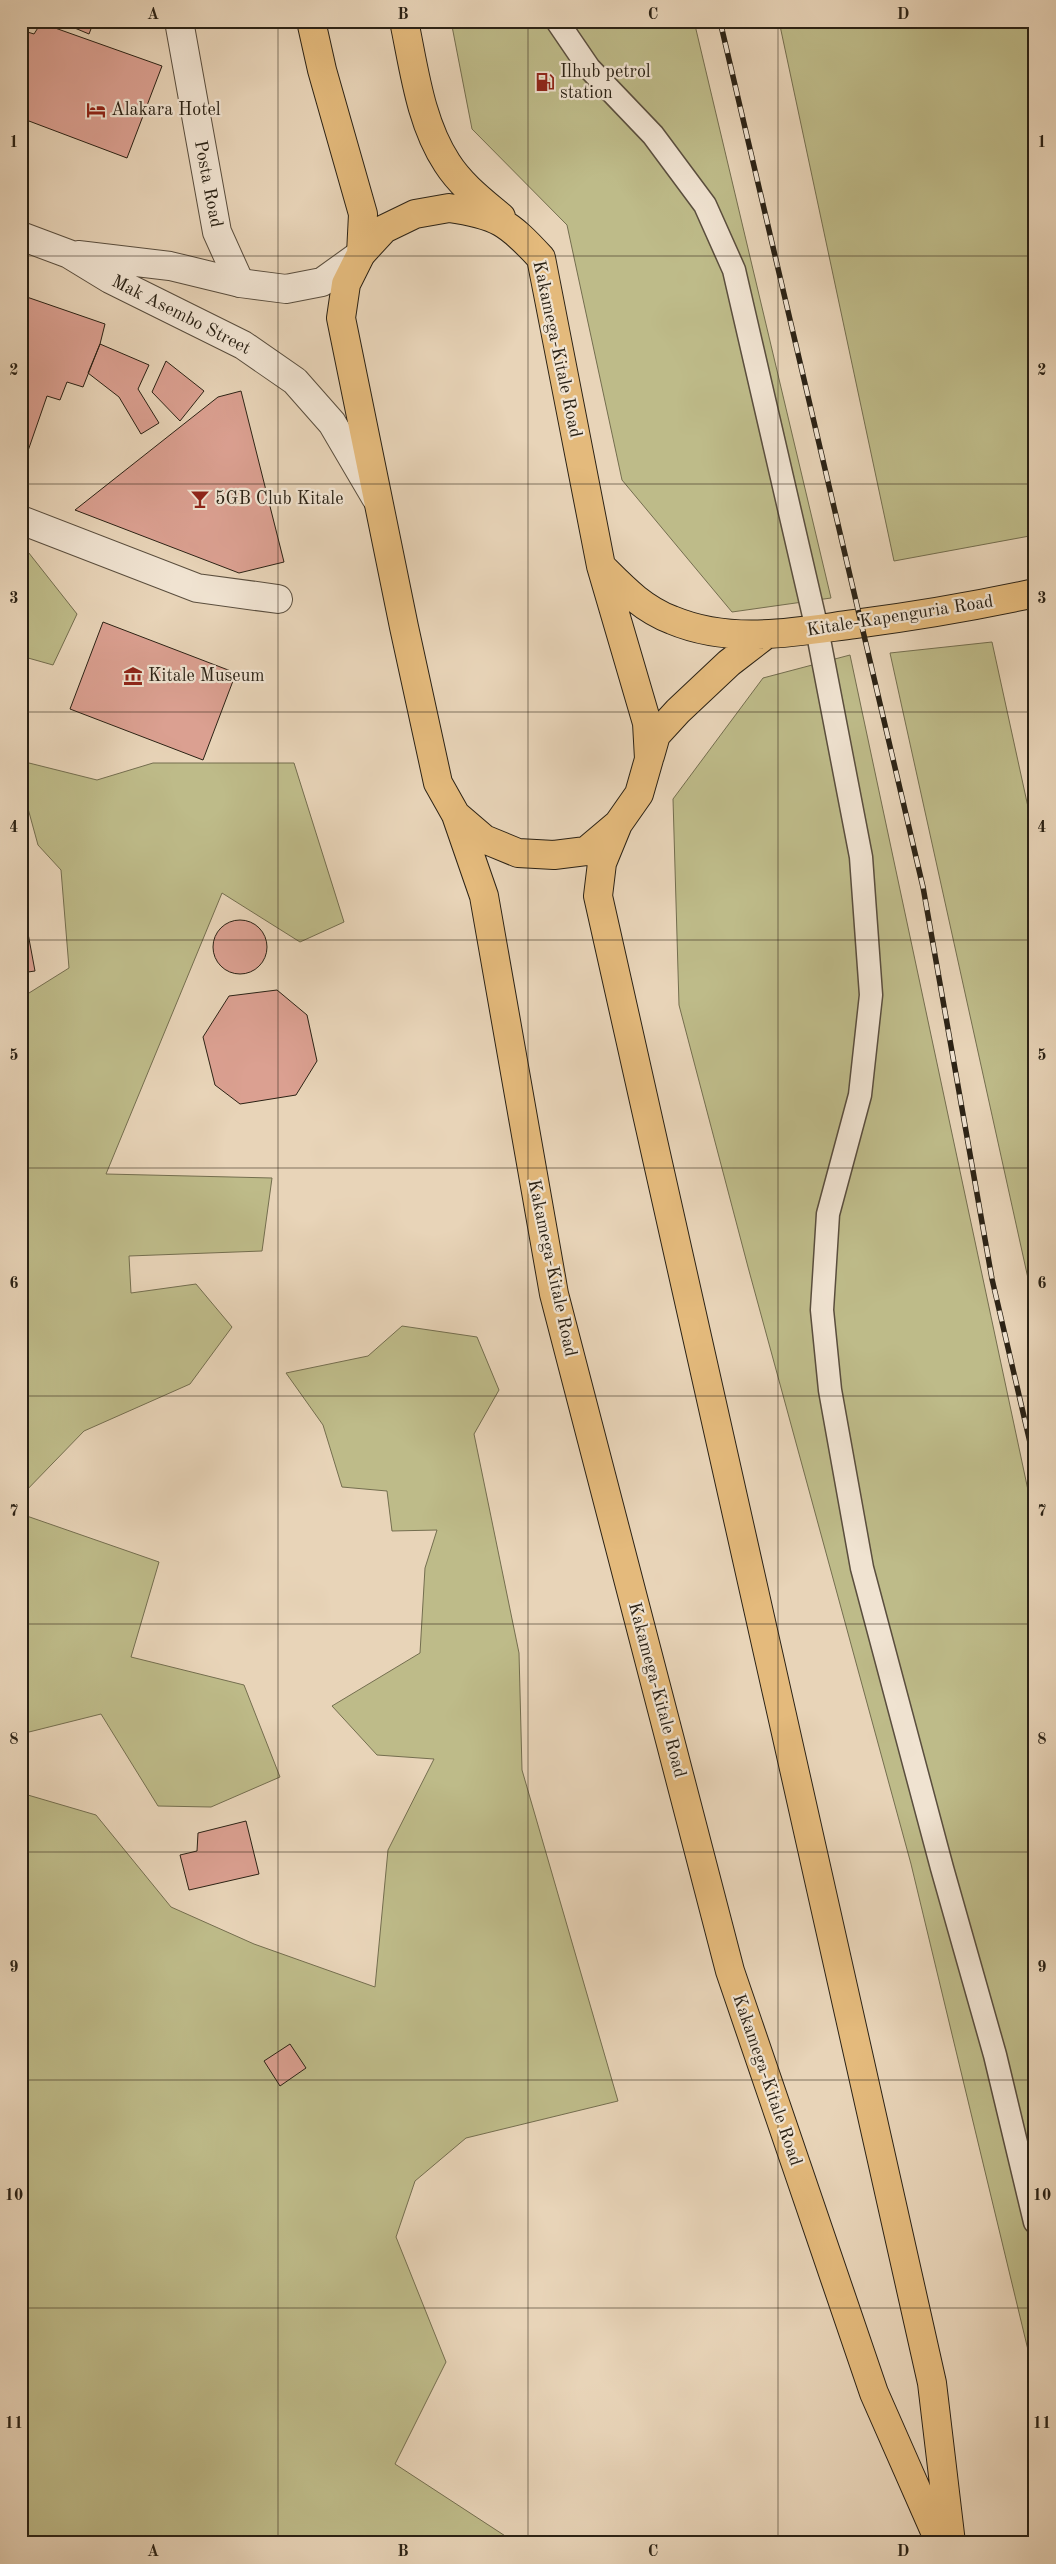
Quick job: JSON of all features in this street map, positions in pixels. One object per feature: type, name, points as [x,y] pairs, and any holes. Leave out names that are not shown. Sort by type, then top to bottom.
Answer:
[{"type":"highway","points":[[311,21],[322,70],[363,214],[361,254]]},
{"type":"highway","points":[[404,21],[432,136],[447,164],[466,187],[517,231]]},
{"type":"highway","name":"Kakamega-Kitale Road","points":[[940,2543],[874,2393],[730,1971],[554,1294],[484,896],[456,815],[438,783],[341,318],[346,284],[361,254],[384,229],[414,214],[449,208],[484,214],[517,231],[541,258],[601,566],[647,723],[649,759],[639,794],[618,824],[602,863],[598,896],[932,2383],[951,2543]]},
{"type":"highway","name":"Kitale-Kapenguria Road","points":[[601,566],[637,602],[671,620],[710,632],[764,636],[964,608],[1035,593]]},
{"type":"highway","points":[[649,759],[656,734],[729,663],[764,636]]},
{"type":"highway","name":"Kakamega-Kitale Road","points":[[456,815],[484,840],[518,853],[554,855],[586,851],[618,824]]},
{"type":"street","name":"Posta Road","points":[[179,21],[217,232],[240,283]]},
{"type":"street","name":"Mak Asembo Street","points":[[21,236],[69,254],[110,279],[243,345],[294,381],[332,423],[378,501]]},
{"type":"street","name":"Mak Asembo Street","points":[[69,254],[170,266],[240,283],[286,289],[322,282],[361,254]]},
{"type":"street","points":[[21,520],[197,588],[278,599]]},
{"type":"lane","points":[[557,21],[589,68],[653,135],[705,206],[734,270],[817,629],[861,857],[871,995],[860,1095],[828,1214],[822,1310],[830,1390],[862,1568],[942,1868],[995,2054],[1035,2222]]},
{"type":"shaded area","points":[[451,21],[694,21],[831,598],[732,612],[622,480],[567,225],[472,129]]},
{"type":"shaded area","points":[[779,21],[1035,21],[1035,535],[894,561]]},
{"type":"shaded area","points":[[21,543],[77,614],[53,665],[21,656]]},
{"type":"shaded area","points":[[992,642],[1035,839],[1035,1310],[890,653]]},
{"type":"shaded area","points":[[850,655],[1035,1523],[1035,2379],[911,1864],[748,1267],[679,1005],[673,799],[763,678]]},
{"type":"shaded area","points":[[21,761],[97,780],[153,763],[294,763],[344,922],[300,942],[222,893],[106,1174],[272,1178],[262,1251],[129,1256],[131,1293],[196,1284],[232,1327],[190,1384],[84,1431],[21,1496],[21,998],[69,968],[61,870],[38,845],[21,783]]},
{"type":"shaded area","points":[[402,1326],[477,1337],[499,1390],[474,1434],[519,1653],[522,1770],[618,2101],[466,2138],[415,2181],[396,2237],[446,2362],[395,2464],[516,2543],[21,2543],[21,1793],[96,1815],[171,1907],[254,1944],[375,1987],[388,1850],[434,1759],[377,1755],[332,1706],[420,1653],[425,1568],[437,1530],[392,1531],[387,1491],[342,1487],[323,1425],[286,1373],[368,1356]]},
{"type":"shaded area","points":[[21,1514],[159,1562],[131,1657],[244,1685],[280,1777],[211,1807],[158,1806],[101,1714],[21,1734]]},
{"type":"building","points":[[58,21],[94,21],[89,34]]},
{"type":"building","points":[[41,23],[162,66],[127,158],[21,118],[21,30],[34,34]]},
{"type":"building","points":[[21,295],[105,324],[100,344],[83,387],[67,382],[60,400],[47,396],[21,471]]},
{"type":"building","points":[[100,344],[149,365],[138,389],[159,423],[141,434],[119,397],[88,373]]},
{"type":"building","points":[[166,361],[204,391],[180,421],[152,392]]},
{"type":"building","points":[[241,391],[284,562],[239,573],[75,510],[218,397]]},
{"type":"building","points":[[103,622],[236,673],[203,760],[70,709]]},
{"type":"building","points":[[21,896],[35,971],[21,973]]},
{"type":"building","points":[[240,920],[250,922],[259,928],[265,937],[267,947],[265,957],[259,966],[250,972],[240,974],[230,972],[221,966],[215,957],[213,947],[215,937],[221,928],[230,922]]},
{"type":"building","points":[[277,990],[307,1015],[317,1061],[296,1095],[240,1104],[215,1085],[203,1037],[229,996]]},
{"type":"building","points":[[246,1821],[259,1874],[189,1890],[180,1855],[197,1851],[198,1833]]},
{"type":"building","points":[[290,2044],[306,2068],[280,2086],[264,2061]]},
{"type":"building","points":[[688,2539],[689,2543],[641,2543]]},
{"type":"railway","points":[[720,21],[923,887],[992,1279],[1035,1464]]},
{"type":"place","name":"Ilhub petrol station","points":[[545,82]]},
{"type":"place","name":"Alakara Hotel","points":[[96,110]]},
{"type":"place","name":"5GB Club Kitale","points":[[200,499]]},
{"type":"place","name":"Kitale Museum","points":[[133,676]]}]
